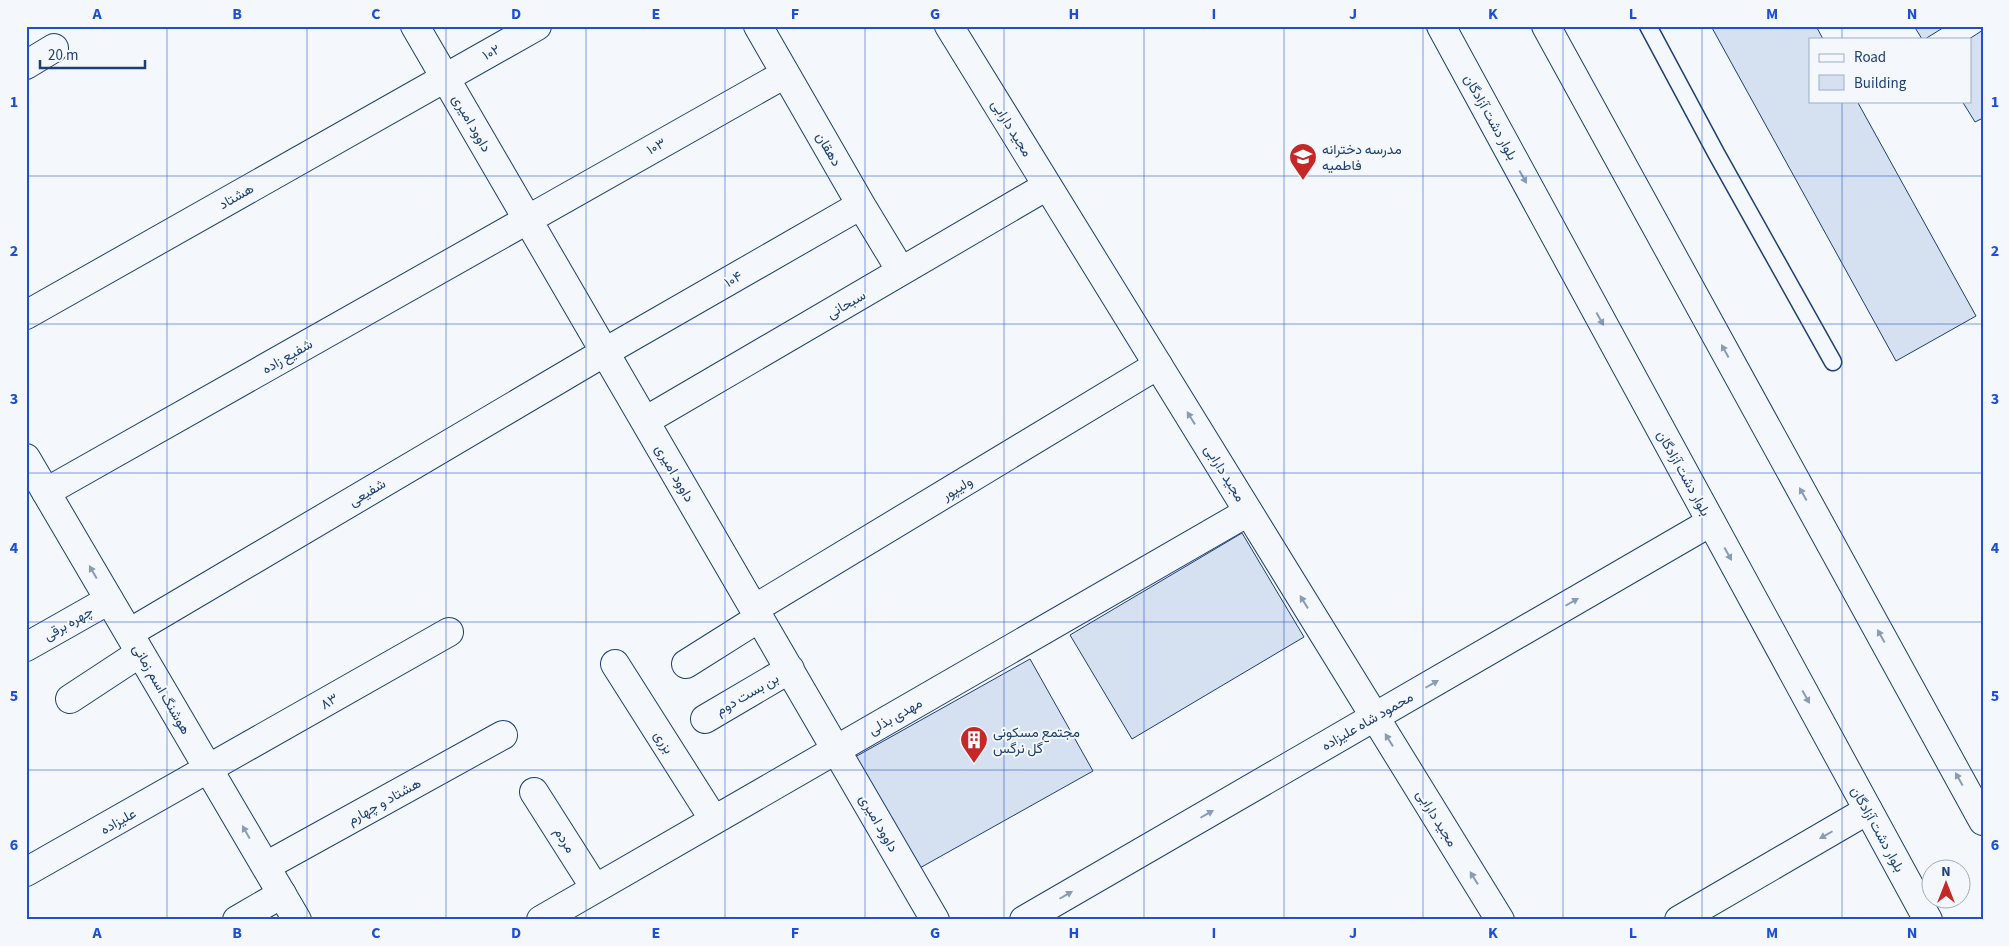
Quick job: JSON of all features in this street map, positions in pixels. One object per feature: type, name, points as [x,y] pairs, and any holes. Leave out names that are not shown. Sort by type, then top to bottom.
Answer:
[{"type":"street","name":"داوود امیری","points":[[415,26],[935,920]]},
{"type":"street","name":"۱۰۲","points":[[446,78],[537,26]]},
{"type":"street","name":"دهقان","points":[[758,26],[901,271]]},
{"type":"street","name":"مجید دارابی","points":[[949,26],[1500,920]]},
{"type":"street","name":"بلوار دشت آزادگان","points":[[1441,26],[1928,920]]},
{"type":"street","points":[[1546,26],[1983,822]]},
{"type":"street","points":[[26,65],[54,48]]},
{"type":"street","name":"۱۰۳","points":[[527,219],[785,74]]},
{"type":"street","name":"هشتاد","points":[[26,315],[446,78]]},
{"type":"street","name":"سبحانی","points":[[645,421],[1048,186]]},
{"type":"street","name":"۱۰۴","points":[[605,352],[861,205]]},
{"type":"street","name":"شفیع زاده","points":[[46,492],[527,219]]},
{"type":"street","name":"شفیعی","points":[[70,700],[135,643],[605,352]]},
{"type":"street","name":"ولیپور","points":[[686,664],[757,613],[1158,365]]},
{"type":"street","name":"هوشنگ اسم زمانی","points":[[26,458],[297,920]]},
{"type":"street","name":"مهدی بذلی","points":[[541,920],[1248,512]]},
{"type":"street","name":"محمود شاه علیزاده","points":[[1024,920],[1710,522]]},
{"type":"street","name":"چهره برقی","points":[[26,647],[109,600]]},
{"type":"street","name":"۸۳","points":[[209,769],[449,632]]},
{"type":"street","name":"بزری","points":[[615,664],[714,820]]},
{"type":"street","name":"بن بست دوم","points":[[705,719],[790,669]]},
{"type":"street","name":"هشتاد و چهارم","points":[[266,866],[503,735]]},
{"type":"street","name":"علیزاده","points":[[26,872],[209,769]]},
{"type":"street","name":"مردم","points":[[534,792],[595,888]]},
{"type":"street","points":[[1679,920],[1868,810]]},
{"type":"street","points":[[237,920],[282,894]]},
{"type":"lane","points":[[1648,26],[1832,362]]},
{"type":"building","points":[[1711,26],[1816,26],[1822,38],[1809,38],[1809,102],[1858,102],[1976,316],[1896,361]]},
{"type":"building","points":[[1914,26],[1946,26],[1927,38],[1921,38]]},
{"type":"building","points":[[1983,30],[1983,118],[1975,122],[1963,102],[1972,102],[1971,38]]},
{"type":"building","points":[[1242,533],[1304,637],[1132,739],[1070,635]]},
{"type":"building","name":"مجتمع مسکونی گل نرگس","points":[[1030,659],[1093,771],[918,869],[855,757]]},
{"type":"place","name":"مدرسه دخترانه فاطمیه","points":[[1303,181]]},
{"type":"place","name":"مجتمع مسکونی گل نرگس","points":[[974,764]]}]
